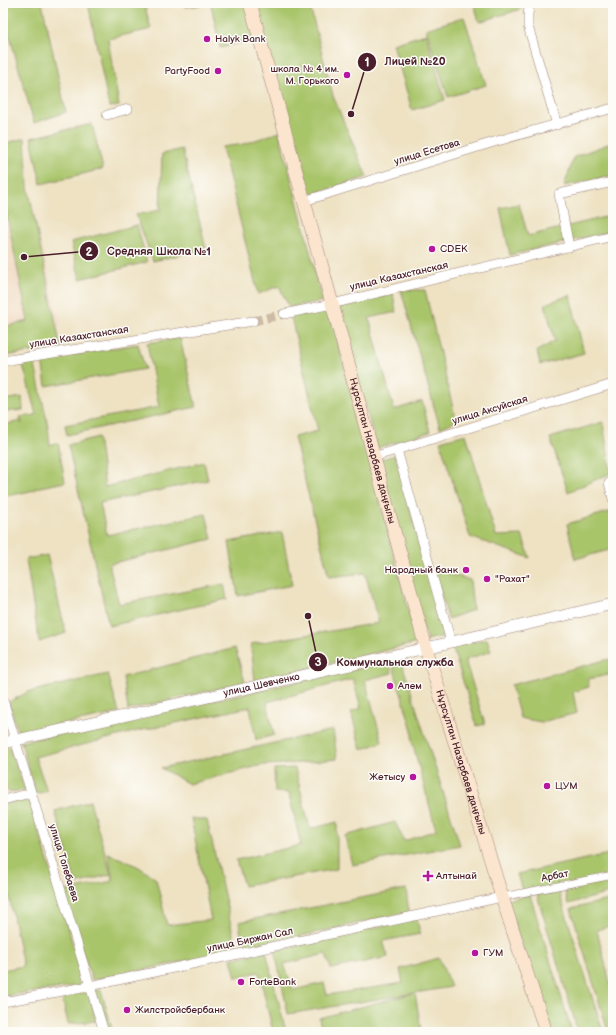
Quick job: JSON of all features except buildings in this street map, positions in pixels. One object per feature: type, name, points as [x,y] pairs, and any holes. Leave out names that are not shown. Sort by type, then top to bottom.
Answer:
[{"type":"main road","name":"Нұрсұлтан Назарбаев даңғылы","points":[[250,3],[426,648],[502,897],[546,1032]]},
{"type":"street","points":[[530,3],[528,26],[557,125]]},
{"type":"street","name":"улица Есетова","points":[[304,201],[494,142],[613,108]]},
{"type":"street","points":[[107,115],[128,109]]},
{"type":"street","points":[[569,247],[559,194],[613,182]]},
{"type":"street","name":"улица Казахстанская","points":[[284,314],[332,304],[613,236]]},
{"type":"street","name":"улица Казахстанская","points":[[3,361],[253,321]]},
{"type":"street","name":"улица Аксуйская","points":[[373,457],[613,384]]},
{"type":"street","points":[[396,450],[451,642]]},
{"type":"street","points":[[613,482],[609,483],[613,499]]},
{"type":"street","name":"улица Шевченко","points":[[3,743],[426,648],[613,604]]},
{"type":"street","name":"улица Толебаева","points":[[3,700],[104,1032]]},
{"type":"street","points":[[3,800],[31,793]]},
{"type":"street","name":"Арбат","points":[[502,897],[613,875]]},
{"type":"street","name":"улица Биржан Сал","points":[[3,1002],[90,986],[502,897]]},
{"type":"shaded area","points":[[22,163],[61,327],[3,340],[3,166]]},
{"type":"green space","points":[[3,3],[42,3],[66,112],[34,123],[3,12]]},
{"type":"green space","points":[[88,3],[144,3],[151,29],[108,39],[119,106],[109,107]]},
{"type":"green space","points":[[184,3],[245,3],[255,39],[220,48],[211,4],[185,7]]},
{"type":"green space","points":[[254,3],[309,3],[333,96],[367,177],[306,196]]},
{"type":"green space","points":[[474,3],[521,3],[521,9],[479,22]]},
{"type":"green space","points":[[464,17],[486,85],[448,97],[426,29]]},
{"type":"green space","points":[[426,34],[445,100],[412,110],[393,44]]},
{"type":"green space","points":[[92,124],[103,169],[41,184],[31,138]]},
{"type":"green space","points":[[279,132],[323,301],[289,307],[279,286],[258,294],[222,147],[244,144]]},
{"type":"green space","points":[[25,138],[28,187],[61,348],[3,356],[3,327],[28,321],[3,201],[3,144]]},
{"type":"green space","points":[[613,142],[613,175],[564,186],[574,157]]},
{"type":"green space","points":[[182,149],[206,249],[153,261],[136,215],[160,210],[162,154]]},
{"type":"green space","points":[[519,204],[528,236],[613,215],[613,231],[510,255],[500,208]]},
{"type":"green space","points":[[137,225],[147,262],[80,279],[71,242]]},
{"type":"green space","points":[[401,290],[425,290],[456,421],[440,428]]},
{"type":"green space","points":[[393,293],[396,312],[369,318],[394,410],[422,401],[430,432],[377,448],[338,308]]},
{"type":"green space","points":[[570,295],[584,353],[540,365],[537,351],[555,341],[545,304]]},
{"type":"green space","points":[[329,309],[417,643],[255,681],[251,644],[379,623],[365,573],[329,577],[294,437],[318,431],[291,317]]},
{"type":"green space","points":[[180,338],[196,407],[67,435],[65,425],[159,407],[147,343]]},
{"type":"green space","points":[[138,344],[145,369],[46,386],[42,360]]},
{"type":"green space","points":[[33,356],[48,426],[50,445],[58,442],[65,482],[35,488],[35,490],[3,497],[3,425],[21,421],[22,424],[20,417],[36,415],[22,361]]},
{"type":"green space","points":[[22,397],[23,410],[3,412],[3,400]]},
{"type":"green space","points":[[603,422],[611,473],[568,492],[550,438]]},
{"type":"green space","points":[[466,434],[496,536],[522,535],[530,558],[470,537],[440,441]]},
{"type":"green space","points":[[98,437],[105,487],[204,462],[208,480],[100,503],[107,535],[206,514],[212,539],[109,564],[119,604],[224,584],[227,599],[109,626],[68,445]]},
{"type":"green space","points":[[395,455],[445,636],[427,640],[376,461]]},
{"type":"green space","points":[[612,511],[613,549],[575,559],[567,524]]},
{"type":"green space","points":[[282,532],[292,585],[238,596],[229,542]]},
{"type":"green space","points":[[47,555],[66,633],[39,642],[26,559]]},
{"type":"green space","points":[[434,569],[470,580],[473,610],[448,619]]},
{"type":"green space","points":[[487,639],[491,651],[465,660],[485,724],[477,726],[452,646]]},
{"type":"green space","points":[[235,648],[245,682],[128,710],[123,677]]},
{"type":"green space","points":[[400,657],[460,845],[352,865],[345,836],[395,822],[404,841],[436,830],[412,741],[412,730],[391,659]]},
{"type":"green space","points":[[609,659],[613,669],[613,674],[588,679],[589,687],[573,692],[577,713],[541,722],[520,718],[511,685]]},
{"type":"green space","points":[[389,662],[392,673],[365,680],[382,742],[361,750],[351,712],[361,708],[353,679],[267,702],[274,735],[256,740],[250,707],[138,731],[35,757],[47,791],[36,794],[21,742]]},
{"type":"green space","points":[[108,674],[119,713],[18,733],[9,702],[28,692]]},
{"type":"green space","points":[[333,730],[337,759],[290,764],[262,765],[189,784],[161,768]]},
{"type":"green space","points":[[9,747],[25,790],[8,792],[3,776],[3,748]]},
{"type":"green space","points":[[295,768],[310,829],[337,822],[337,869],[244,886],[236,860],[301,845],[289,793],[275,792],[274,769]]},
{"type":"green space","points":[[29,798],[85,985],[3,996],[3,970],[23,966],[3,866],[3,805]]},
{"type":"green space","points":[[90,801],[111,874],[76,884],[55,811]]},
{"type":"green space","points":[[191,818],[207,820],[237,951],[92,980],[62,892],[113,881],[108,853],[139,867],[156,879],[167,925],[211,920]]},
{"type":"green space","points":[[613,853],[613,876],[558,889],[603,1032],[578,1032],[536,891],[523,893],[517,874]]},
{"type":"green space","points":[[613,877],[613,892],[568,904],[564,887]]},
{"type":"green space","points":[[406,889],[409,912],[243,949],[239,922]]},
{"type":"green space","points":[[530,895],[572,1032],[549,1032],[507,900]]},
{"type":"green space","points":[[612,899],[613,925],[597,930],[613,995],[613,1032],[608,1032],[571,909]]},
{"type":"green space","points":[[417,918],[420,934],[383,941],[388,957],[331,969],[326,954],[284,964],[293,990],[324,983],[327,995],[403,983],[400,969],[439,958],[451,987],[415,993],[421,1029],[405,1032],[322,1032],[319,1018],[414,993],[288,1014],[275,951]]},
{"type":"green space","points":[[266,951],[286,1032],[273,1032],[259,972],[236,977],[231,959]]},
{"type":"green space","points":[[101,990],[113,1032],[106,1032],[93,991]]},
{"type":"green space","points":[[89,992],[96,1021],[68,1024],[62,996]]},
{"type":"tunnel","points":[[253,321],[284,314]]},
{"type":"place","name":"Halyk Bank","points":[[207,39]]},
{"type":"place","name":"PartyFood","points":[[218,71]]},
{"type":"place","name":"школа № 4 им. М. Горького","points":[[347,75]]},
{"type":"place","name":"Лицей №20","points":[[351,114]]},
{"type":"place","name":"CDEK","points":[[432,249]]},
{"type":"place","name":"Средняя Школа №1","points":[[24,257]]},
{"type":"place","name":"Народный банк","points":[[466,570]]},
{"type":"place","name":"\"Рахат\"","points":[[487,579]]},
{"type":"place","name":"Коммунальная служба","points":[[308,616]]},
{"type":"place","name":"Алем","points":[[390,686]]},
{"type":"place","name":"Жетысу","points":[[413,777]]},
{"type":"place","name":"ЦУМ","points":[[547,786]]},
{"type":"place","name":"Алтынай","points":[[428,876]]},
{"type":"place","name":"ГУМ","points":[[475,953]]},
{"type":"place","name":"ForteBank","points":[[241,982]]},
{"type":"place","name":"Жилстройсбербанк","points":[[127,1010]]}]
